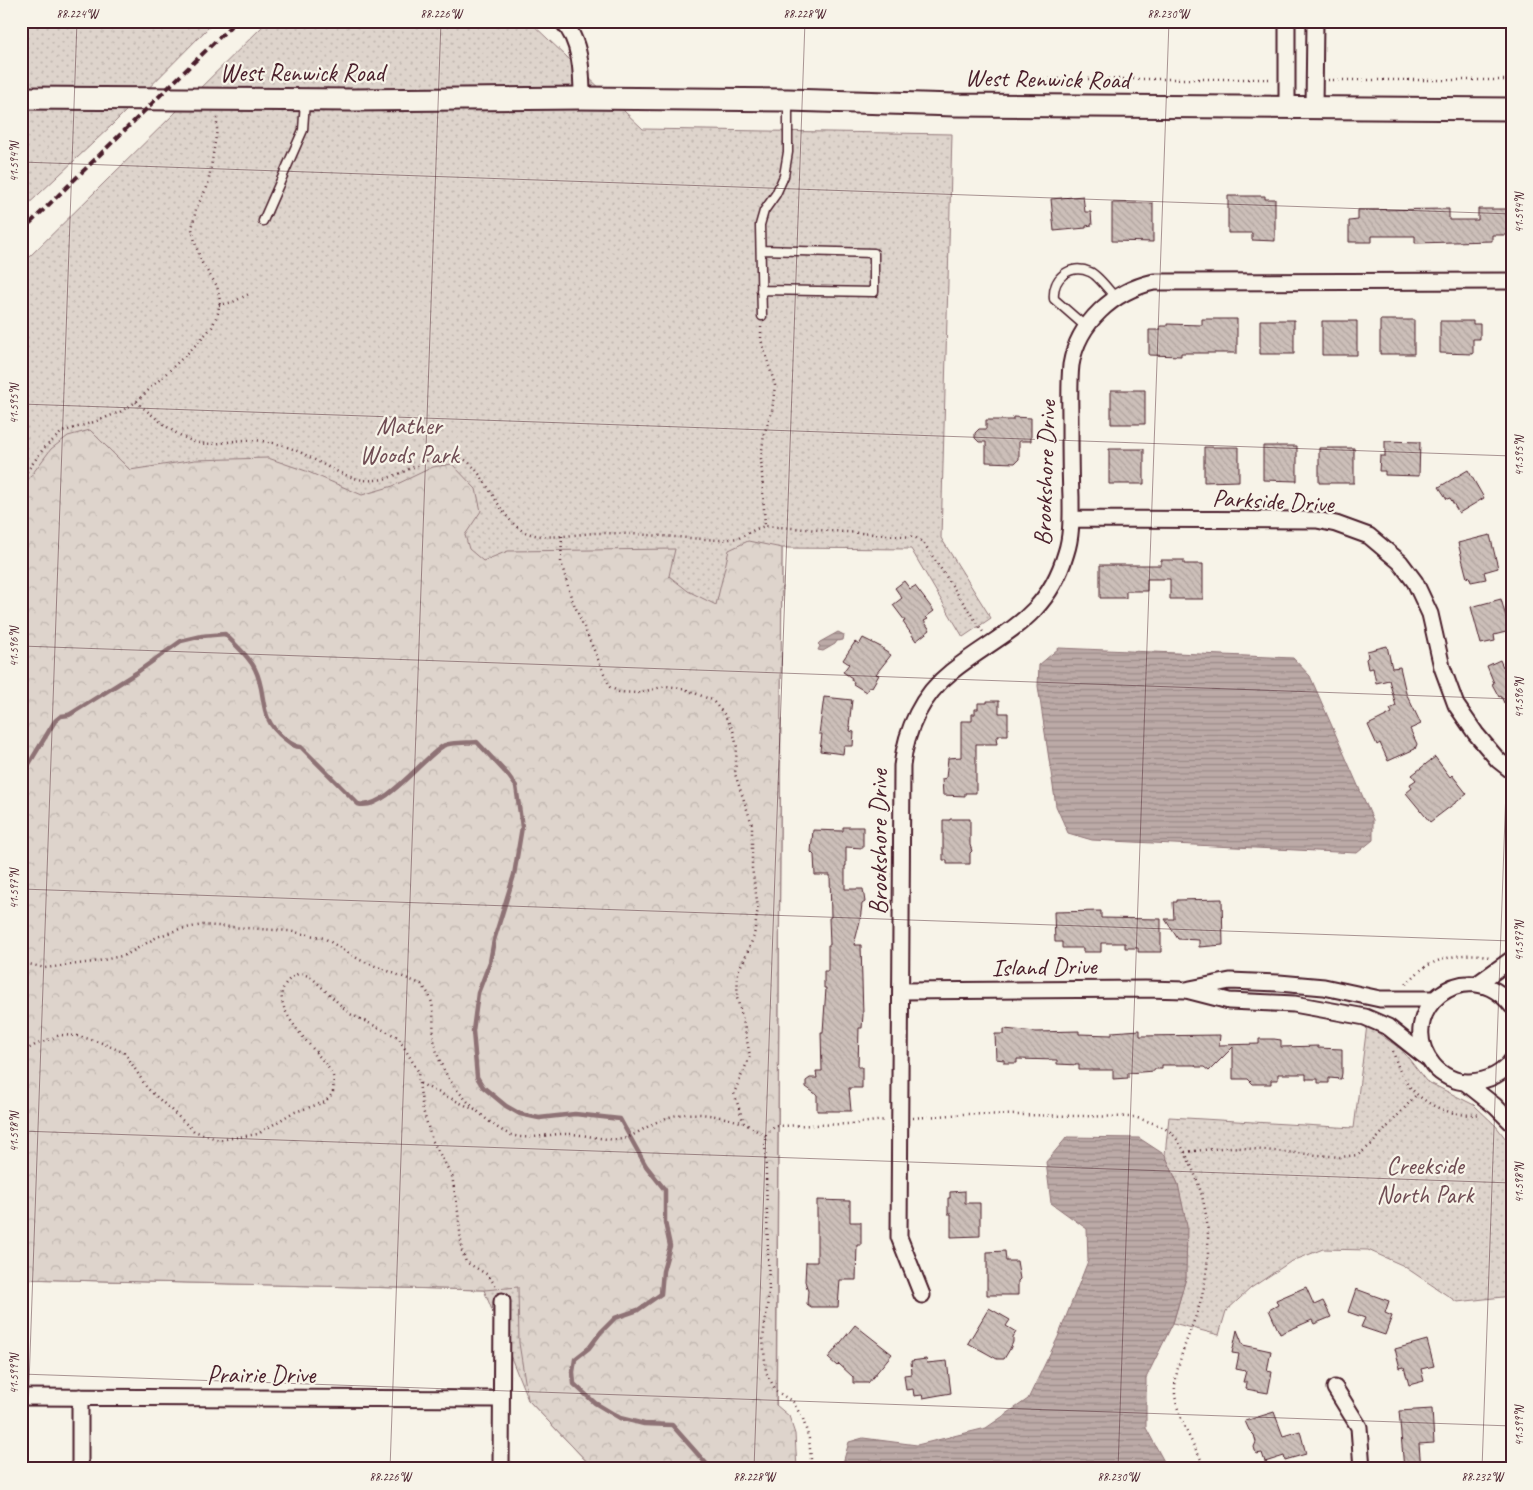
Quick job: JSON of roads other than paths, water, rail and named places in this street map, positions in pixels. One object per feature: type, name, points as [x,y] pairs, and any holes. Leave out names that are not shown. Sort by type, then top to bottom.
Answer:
[{"type":"street","points":[[562,21],[578,51],[582,74],[582,98]]},
{"type":"street","points":[[1287,21],[1287,108]]},
{"type":"street","points":[[1314,108],[1315,21]]},
{"type":"street","name":"West Renwick Road","points":[[21,98],[305,100],[582,98],[1287,108],[1512,109]]},
{"type":"street","name":"Brookshore Drive","points":[[922,1295],[899,1237],[902,766],[906,742],[910,728],[923,704],[940,681],[1024,620],[1044,599],[1064,560],[1069,540],[1071,519],[1070,377],[1074,353],[1086,327],[1102,308],[1116,298],[1140,285],[1170,281],[1512,282]]},
{"type":"street","name":"Parkside Drive","points":[[1071,519],[1317,520],[1336,524],[1368,536],[1400,562],[1415,582],[1430,614],[1442,667],[1456,705],[1476,734],[1498,760],[1512,771]]},
{"type":"street","points":[[1477,984],[1512,959]]},
{"type":"street","name":"Island Drive","points":[[1186,990],[1230,981],[1279,982],[1324,987],[1380,999],[1434,999]]},
{"type":"street","points":[[1427,1058],[1421,1043],[1421,1028],[1425,1012],[1434,999],[1446,989],[1461,984],[1477,984],[1492,988],[1512,1006]]},
{"type":"street","name":"Island Drive","points":[[901,991],[1145,988],[1186,990],[1230,1001],[1294,1004],[1365,1017],[1388,1027],[1450,1079],[1466,1083],[1495,1106],[1512,1123]]},
{"type":"street","points":[[1466,1083],[1482,1082],[1496,1076],[1512,1060]]},
{"type":"street","points":[[501,1469],[502,1301]]},
{"type":"street","points":[[1335,1388],[1360,1427],[1362,1469]]},
{"type":"street","name":"Prairie Drive","points":[[21,1396],[501,1399]]},
{"type":"street","points":[[80,1397],[80,1469]]},
{"type":"lane","points":[[264,221],[303,130],[305,100]]},
{"type":"lane","points":[[762,316],[760,225],[764,211],[776,194],[784,176],[788,152],[788,100]]},
{"type":"lane","points":[[761,250],[874,252],[874,292],[761,290]]},
{"type":"lane","points":[[1086,327],[1054,299],[1053,290],[1057,281],[1066,271],[1078,269],[1092,272],[1116,298]]},
{"type":"waterway","points":[[21,777],[55,721],[61,716],[69,715],[136,673],[181,641],[202,636],[225,634],[246,655],[255,669],[259,679],[266,714],[276,731],[292,744],[301,747],[358,804],[368,804],[390,793],[443,746],[454,743],[477,742],[516,786],[522,827],[514,875],[494,940],[490,962],[478,993],[473,1031],[477,1077],[483,1087],[506,1106],[520,1114],[539,1118],[575,1114],[620,1119],[646,1166],[665,1190],[665,1222],[670,1246],[663,1271],[661,1294],[638,1310],[615,1318],[601,1332],[589,1348],[575,1359],[574,1384],[595,1403],[620,1418],[644,1424],[672,1425],[711,1469]]},
{"type":"railway","points":[[21,232],[236,21]]},
{"type":"park label","name":"Mather Woods Park","points":[[409,440]]},
{"type":"park label","name":"Creekside North Park","points":[[1425,1180]]}]
